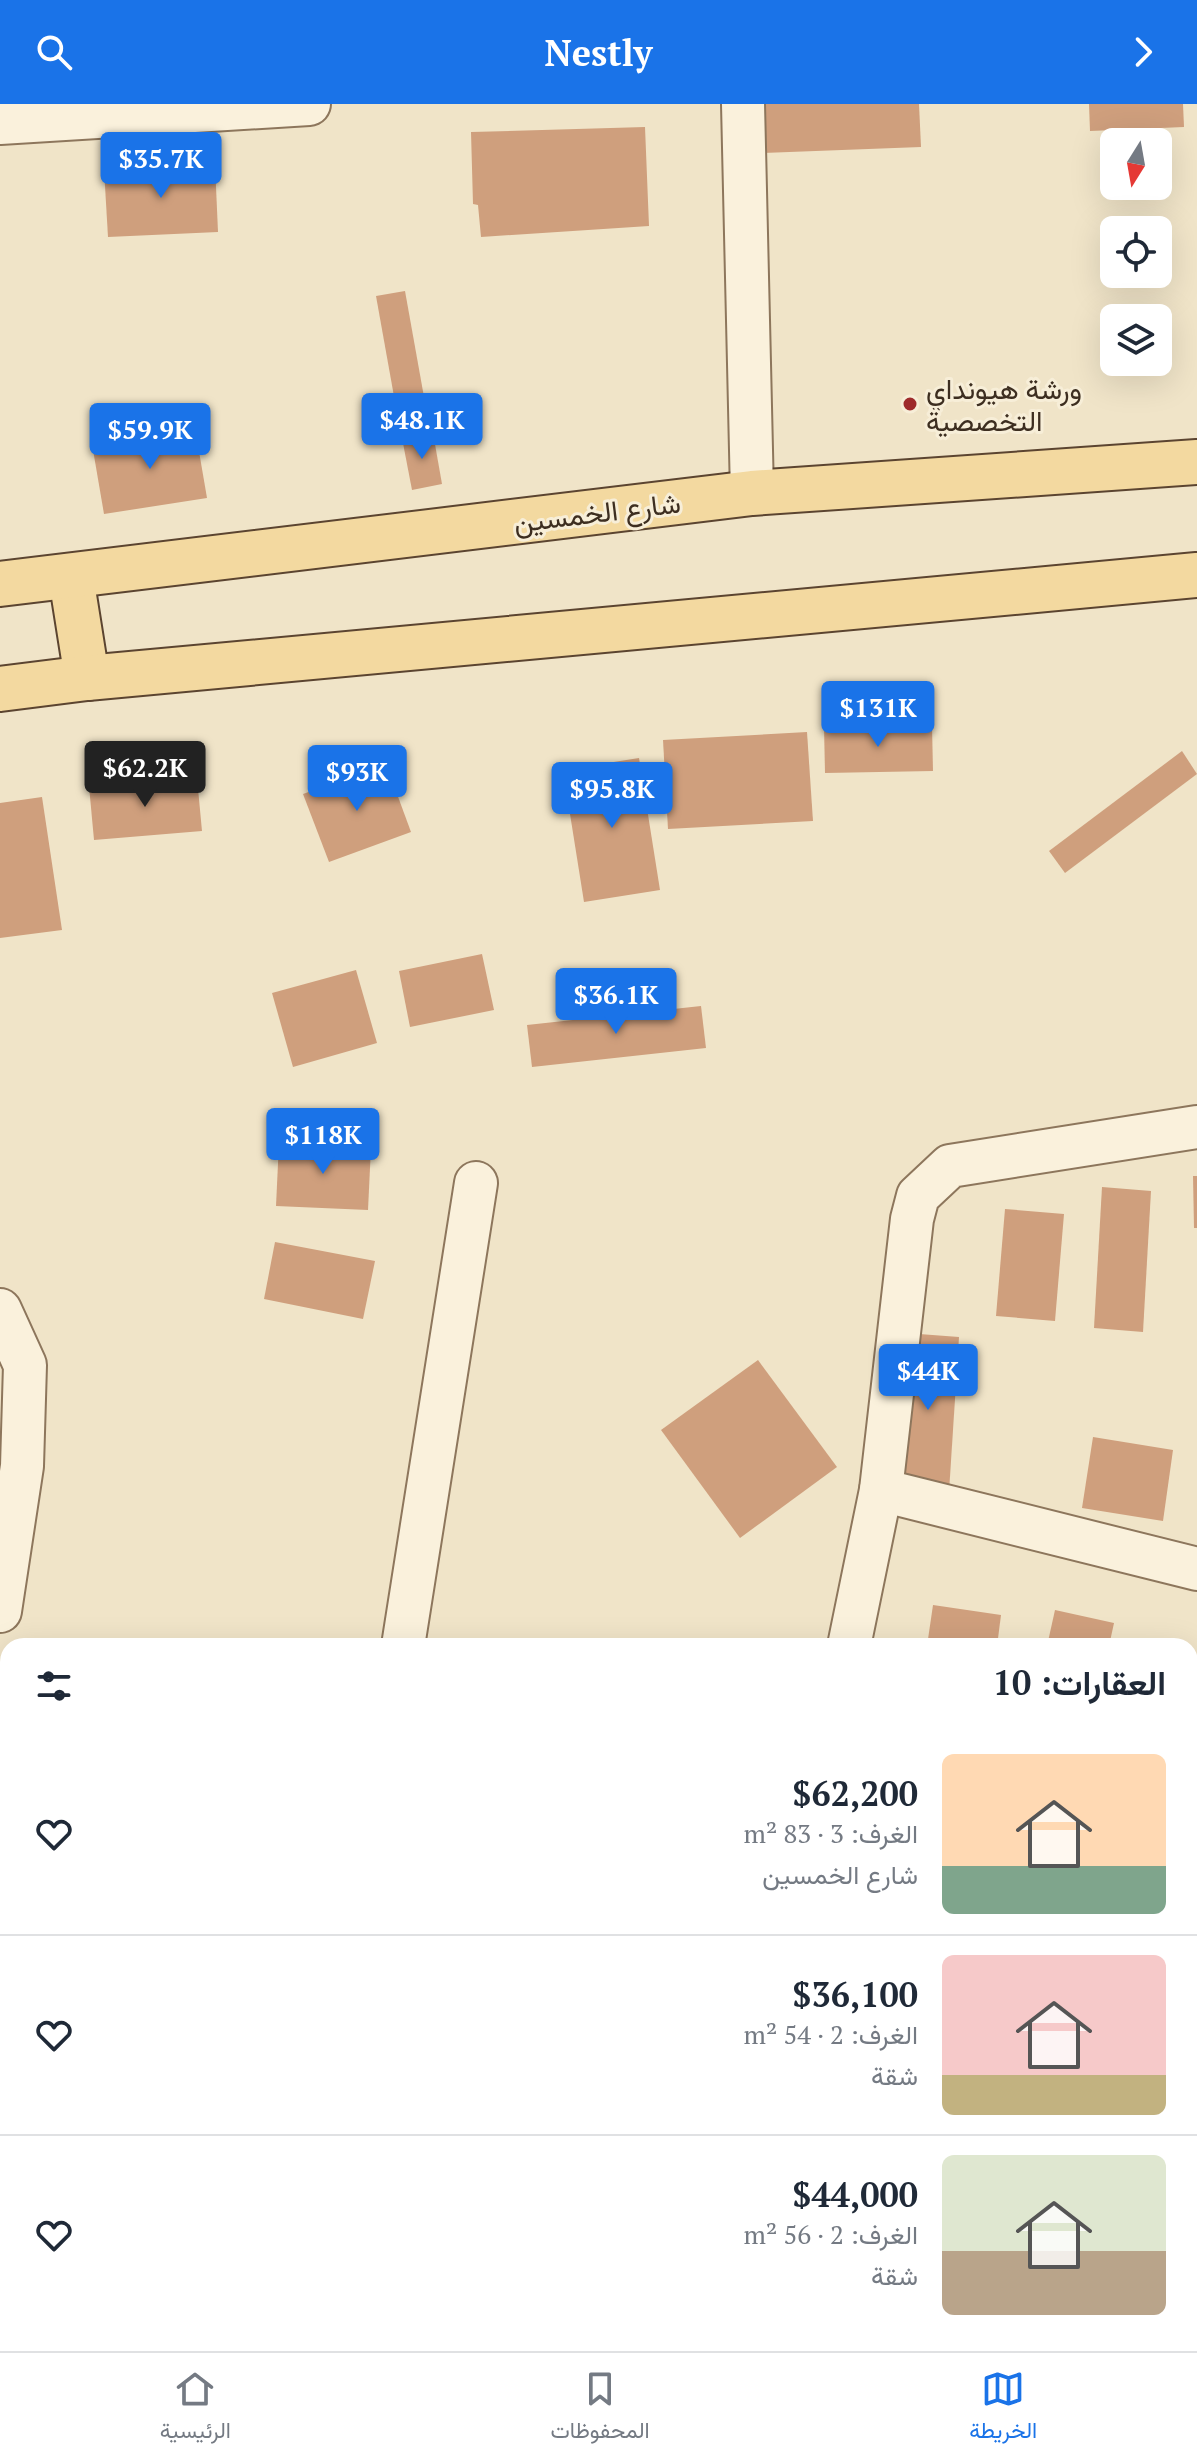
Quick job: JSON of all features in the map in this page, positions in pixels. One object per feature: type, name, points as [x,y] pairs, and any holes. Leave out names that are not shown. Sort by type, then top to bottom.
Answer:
[{"type":"main road","name":"شارع الخمسين","points":[[0,584],[752,493],[1197,462]]},
{"type":"main road","points":[[0,689],[87,678],[1197,575]]},
{"type":"main road","points":[[71,577],[87,678]]},
{"type":"street","points":[[0,123],[309,104]]},
{"type":"street","points":[[743,104],[752,493]]},
{"type":"street","points":[[851,1638],[881,1490],[912,1219],[918,1196],[950,1166],[1197,1127]]},
{"type":"street","points":[[404,1638],[476,1183]]},
{"type":"street","points":[[0,1310],[25,1365],[22,1466],[0,1611]]},
{"type":"street","points":[[881,1490],[1197,1569]]},
{"type":"building","points":[[761,104],[919,104],[921,147],[763,153]]},
{"type":"building","points":[[1089,104],[1183,104],[1184,127],[1100,128],[1100,131],[1090,131]]},
{"type":"building","points":[[645,127],[649,226],[481,237],[478,205],[473,204],[471,132]]},
{"type":"building","points":[[215,164],[218,232],[108,237],[104,169]]},
{"type":"building","points":[[405,291],[424,397],[395,402],[376,296]]},
{"type":"building","points":[[195,428],[207,498],[104,514],[92,444]]},
{"type":"building","points":[[433,433],[442,484],[412,490],[402,438]]},
{"type":"building","points":[[932,725],[933,771],[825,773],[824,726]]},
{"type":"building","points":[[807,732],[813,821],[668,829],[663,740]]},
{"type":"building","points":[[1182,751],[1197,774],[1065,873],[1049,851]]},
{"type":"building","points":[[639,758],[660,890],[584,902],[563,770]]},
{"type":"building","points":[[386,764],[411,832],[329,862],[303,794]]},
{"type":"building","points":[[197,778],[202,831],[94,840],[89,786]]},
{"type":"building","points":[[42,797],[62,930],[0,938],[0,803]]},
{"type":"building","points":[[482,954],[494,1010],[410,1027],[399,971]]},
{"type":"building","points":[[356,970],[377,1043],[293,1067],[272,993]]},
{"type":"building","points":[[701,1006],[706,1048],[532,1067],[527,1025]]},
{"type":"building","points":[[279,1142],[371,1147],[368,1210],[276,1206]]},
{"type":"building","points":[[1193,1176],[1197,1176],[1197,1228],[1194,1228]]},
{"type":"building","points":[[1102,1187],[1151,1191],[1143,1332],[1094,1328]]},
{"type":"building","points":[[1005,1209],[1064,1214],[1055,1321],[996,1316]]},
{"type":"building","points":[[275,1242],[375,1261],[363,1319],[264,1299]]},
{"type":"building","points":[[906,1333],[959,1337],[949,1492],[896,1488]]},
{"type":"building","points":[[758,1360],[837,1467],[740,1538],[661,1430]]},
{"type":"building","points":[[1093,1437],[1173,1450],[1163,1521],[1082,1508]]},
{"type":"building","points":[[933,1605],[1001,1615],[998,1638],[928,1638]]},
{"type":"building","points":[[1055,1610],[1114,1623],[1111,1638],[1049,1638]]},
{"type":"place","name":"ورشة هيونداي التخصصية","points":[[910,404]]}]
